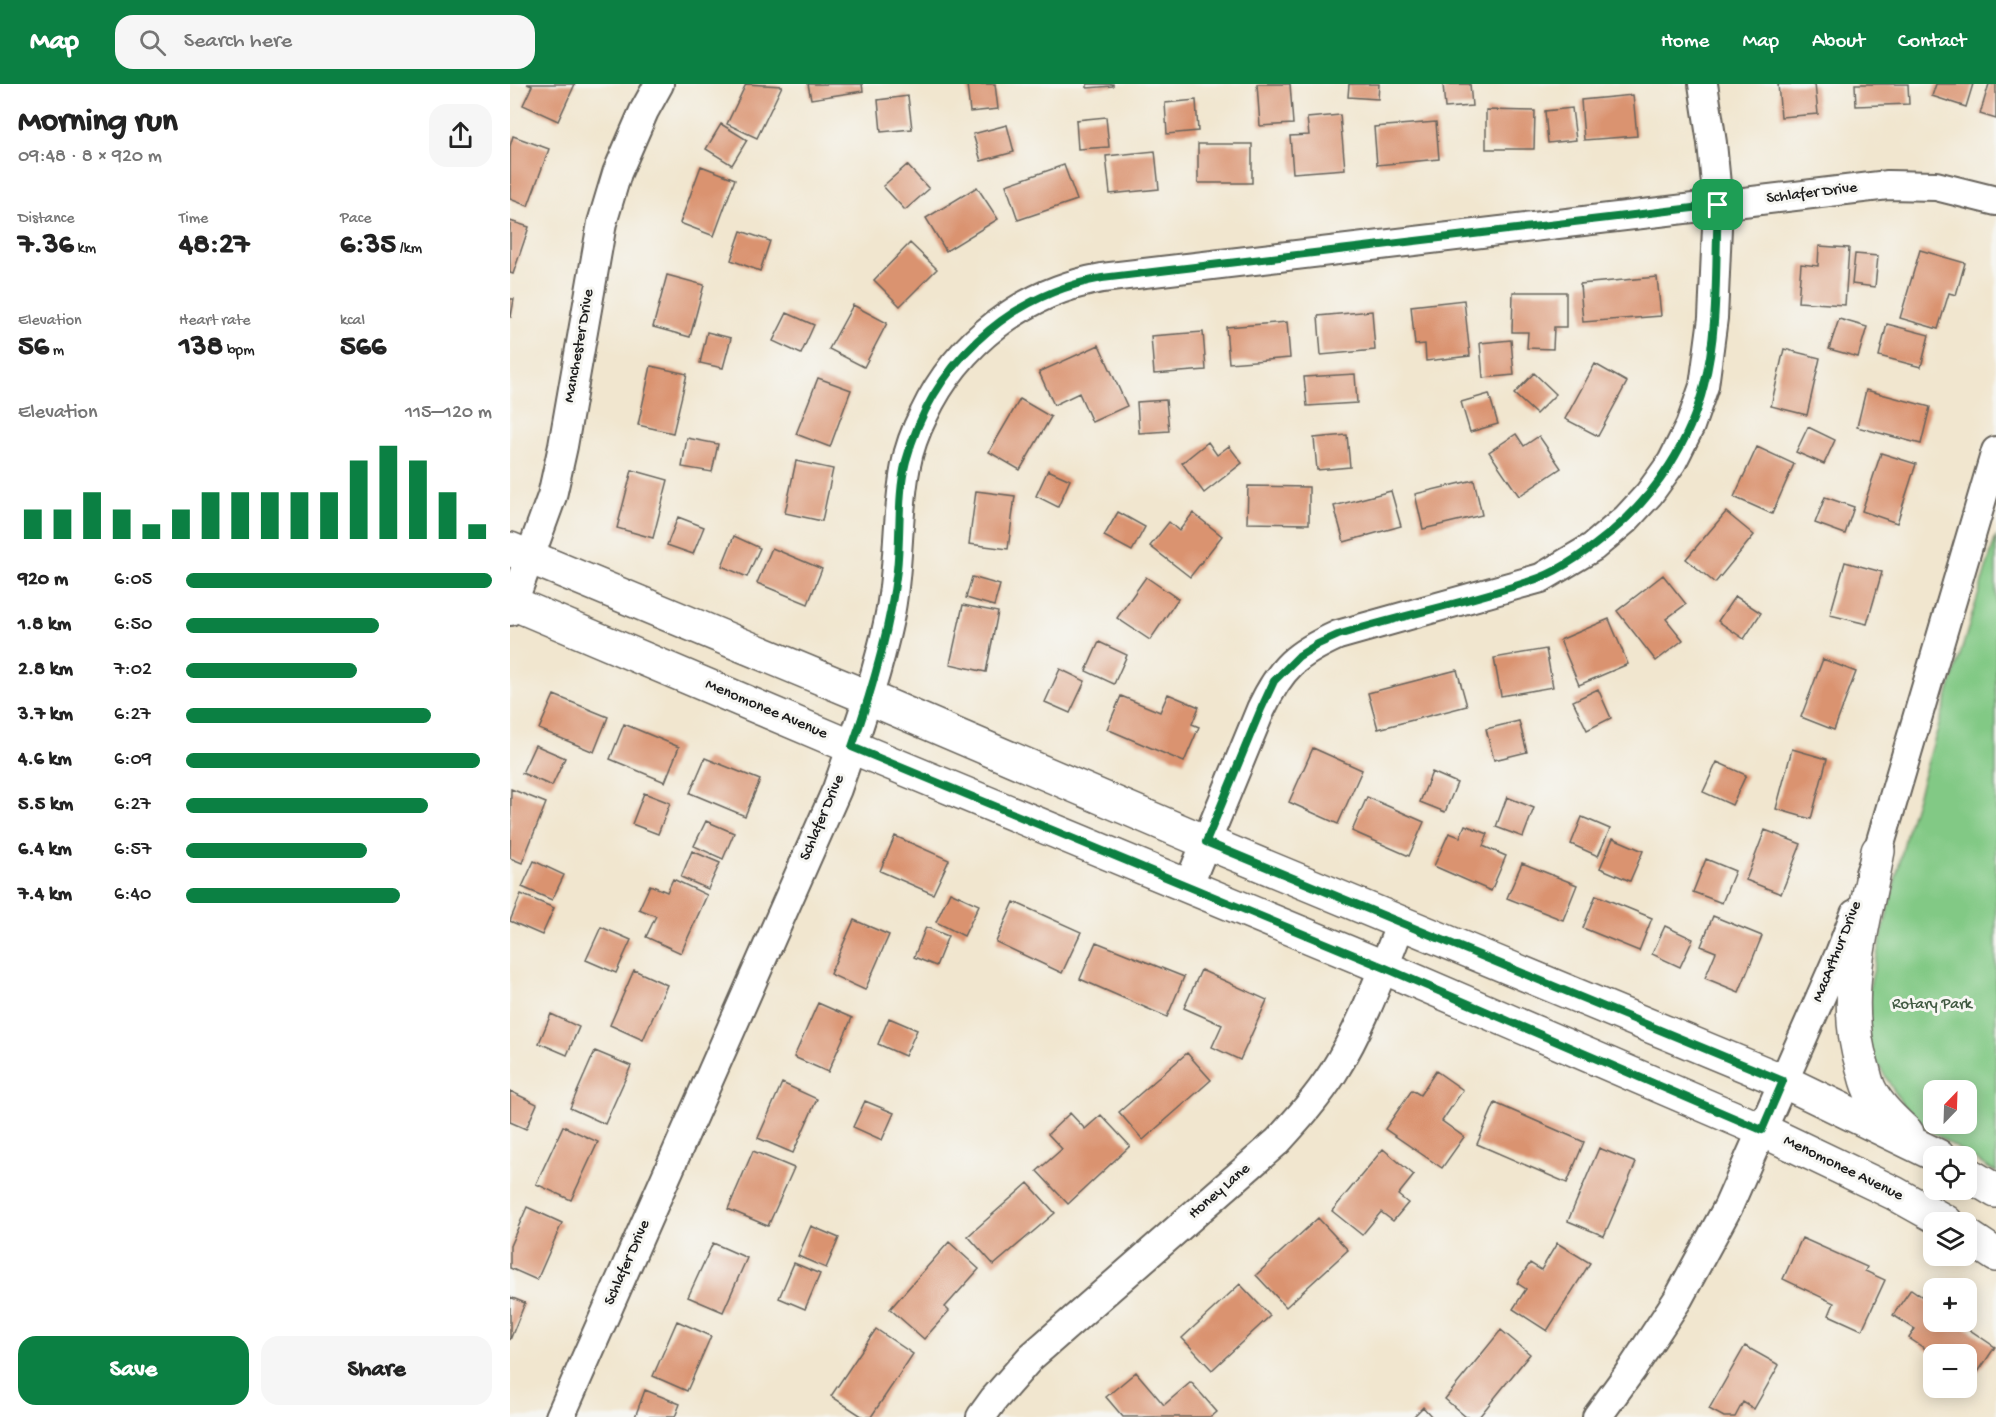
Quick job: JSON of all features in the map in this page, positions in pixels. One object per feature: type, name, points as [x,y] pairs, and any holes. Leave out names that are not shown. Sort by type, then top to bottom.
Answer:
[{"type":"street","name":"Manchester Drive","points":[[511,605],[520,552],[552,496],[602,223],[617,173],[644,111],[659,84]]},
{"type":"street","points":[[1188,886],[1270,690],[1285,668],[1318,644],[1338,635],[1541,578],[1593,547],[1626,519],[1649,494],[1672,462],[1690,426],[1704,386],[1713,318],[1718,205],[1703,84]]},
{"type":"street","name":"Schlafer Drive","points":[[560,1417],[827,811],[852,747],[889,620],[897,568],[901,498],[906,462],[917,428],[934,393],[956,362],[983,335],[1021,306],[1039,297],[1076,283],[1102,278],[1888,185],[1936,186],[1996,201]]},
{"type":"street","name":"MacArthur Drive","points":[[1597,1417],[1678,1299],[1728,1207],[1840,953],[1878,851],[1996,451]]},
{"type":"street","points":[[520,552],[1206,842],[1783,1081],[1923,1149]]},
{"type":"street","name":"Menomonee Avenue","points":[[511,605],[1383,967],[1762,1130],[1894,1193],[1928,1212]]},
{"type":"street","points":[[1878,851],[1854,975],[1852,1008],[1855,1044],[1869,1089],[1882,1109],[1923,1146]]},
{"type":"street","name":"Honey Lane","points":[[981,1417],[1031,1357],[1278,1142],[1300,1117],[1332,1074],[1357,1029],[1401,923]]},
{"type":"street","points":[[1977,1180],[1996,1191]]},
{"type":"street","points":[[1977,1242],[1996,1255]]},
{"type":"green space","name":"Rotary Park","points":[[1996,536],[1996,1173],[1977,1161],[1977,1146],[1953,1146],[1935,1134],[1977,1134],[1977,1080],[1923,1080],[1923,1124],[1902,1104],[1869,1050],[1867,997],[1908,827]]},
{"type":"building","points":[[527,84],[575,84],[558,121],[523,105],[532,86]]},
{"type":"building","points":[[746,84],[782,86],[757,138],[727,124]]},
{"type":"building","points":[[808,84],[862,84],[863,91],[811,99]]},
{"type":"building","points":[[967,84],[995,84],[998,109],[970,112]]},
{"type":"building","points":[[1087,84],[1113,84],[1113,86],[1087,88]]},
{"type":"building","points":[[1257,84],[1290,84],[1293,124],[1260,126]]},
{"type":"building","points":[[1349,84],[1379,84],[1378,99],[1348,97]]},
{"type":"building","points":[[1443,84],[1470,84],[1472,106],[1445,108]]},
{"type":"building","points":[[1778,84],[1815,84],[1818,114],[1781,117]]},
{"type":"building","points":[[1855,84],[1908,84],[1909,104],[1856,106]]},
{"type":"building","points":[[1936,84],[1973,84],[1966,107],[1932,96]]},
{"type":"building","points":[[1989,84],[1996,84],[1996,119],[1980,114]]},
{"type":"building","points":[[1633,95],[1637,136],[1584,140],[1581,100]]},
{"type":"building","points":[[908,96],[912,129],[881,132],[878,100]]},
{"type":"building","points":[[1196,100],[1198,131],[1167,134],[1165,103]]},
{"type":"building","points":[[1572,108],[1576,140],[1548,143],[1545,111]]},
{"type":"building","points":[[1486,110],[1535,111],[1534,149],[1486,149]]},
{"type":"building","points":[[1340,115],[1345,169],[1293,173],[1290,136],[1309,135],[1307,118]]},
{"type":"building","points":[[1106,117],[1109,147],[1078,149],[1076,120]]},
{"type":"building","points":[[1436,122],[1439,159],[1377,165],[1374,127]]},
{"type":"building","points":[[721,124],[747,140],[732,165],[706,149]]},
{"type":"building","points":[[1007,125],[1014,152],[981,161],[973,134]]},
{"type":"building","points":[[513,136],[549,149],[528,206],[510,199],[510,146]]},
{"type":"building","points":[[1198,144],[1252,144],[1252,183],[1198,183]]},
{"type":"building","points":[[1155,151],[1159,189],[1110,194],[1106,156]]},
{"type":"building","points":[[907,165],[929,189],[905,210],[883,186]]},
{"type":"building","points":[[1064,165],[1077,200],[1018,220],[1006,185]]},
{"type":"building","points":[[701,166],[735,179],[714,236],[680,223]]},
{"type":"building","points":[[977,187],[998,219],[946,251],[926,218]]},
{"type":"building","points":[[510,221],[529,227],[513,274],[510,273]]},
{"type":"building","points":[[741,231],[770,241],[760,271],[731,260]]},
{"type":"building","points":[[910,243],[937,269],[900,306],[874,280]]},
{"type":"building","points":[[1819,246],[1849,248],[1845,305],[1798,302],[1801,264],[1818,266]]},
{"type":"building","points":[[1920,250],[1965,263],[1956,295],[1949,293],[1938,329],[1900,318]]},
{"type":"building","points":[[1855,254],[1878,256],[1875,287],[1852,284]]},
{"type":"building","points":[[667,275],[704,285],[690,337],[653,327]]},
{"type":"building","points":[[1657,277],[1661,316],[1583,322],[1580,284]]},
{"type":"building","points":[[1513,292],[1566,292],[1566,327],[1554,327],[1553,349],[1527,348],[1528,332],[1512,332]]},
{"type":"building","points":[[510,299],[514,299],[511,317],[510,317]]},
{"type":"building","points":[[1464,300],[1470,356],[1426,361],[1425,344],[1415,345],[1411,306]]},
{"type":"building","points":[[853,305],[887,323],[864,367],[829,349]]},
{"type":"building","points":[[1372,311],[1375,350],[1321,355],[1318,316]]},
{"type":"building","points":[[787,313],[814,325],[801,354],[773,341]]},
{"type":"building","points":[[1839,319],[1867,327],[1858,357],[1829,349]]},
{"type":"building","points":[[1287,322],[1290,358],[1229,363],[1226,327]]},
{"type":"building","points":[[1887,324],[1929,335],[1921,367],[1879,356]]},
{"type":"building","points":[[707,332],[731,338],[723,368],[700,363]]},
{"type":"building","points":[[1203,332],[1206,370],[1154,374],[1151,336]]},
{"type":"building","points":[[1511,340],[1514,375],[1483,378],[1480,343]]},
{"type":"building","points":[[1099,345],[1127,406],[1092,422],[1079,393],[1054,405],[1039,372]]},
{"type":"building","points":[[1784,349],[1820,358],[1807,415],[1771,406]]},
{"type":"building","points":[[1595,364],[1627,382],[1598,436],[1565,419]]},
{"type":"building","points":[[651,366],[687,374],[673,433],[638,425]]},
{"type":"building","points":[[1534,373],[1556,394],[1536,414],[1514,394]]},
{"type":"building","points":[[1355,374],[1357,403],[1307,406],[1304,377]]},
{"type":"building","points":[[818,378],[851,390],[830,447],[796,434]]},
{"type":"building","points":[[1866,390],[1930,407],[1921,444],[1857,427]]},
{"type":"building","points":[[1489,394],[1498,424],[1470,432],[1461,402]]},
{"type":"building","points":[[1020,399],[1051,417],[1020,470],[989,452]]},
{"type":"building","points":[[1166,400],[1169,431],[1139,433],[1137,402]]},
{"type":"building","points":[[1808,427],[1835,440],[1824,464],[1796,452]]},
{"type":"building","points":[[1516,434],[1524,446],[1539,436],[1561,468],[1519,496],[1489,452]]},
{"type":"building","points":[[1347,435],[1350,467],[1317,470],[1314,438]]},
{"type":"building","points":[[687,438],[718,444],[712,472],[682,467]]},
{"type":"building","points":[[1208,442],[1217,455],[1229,446],[1242,463],[1204,493],[1182,463]]},
{"type":"building","points":[[1757,447],[1794,464],[1772,514],[1734,497]]},
{"type":"building","points":[[1881,453],[1916,464],[1897,523],[1862,511]]},
{"type":"building","points":[[796,461],[833,469],[822,521],[785,513]]},
{"type":"building","points":[[632,470],[668,480],[653,538],[617,528]]},
{"type":"building","points":[[1048,470],[1070,480],[1058,507],[1036,496]]},
{"type":"building","points":[[1474,480],[1482,515],[1423,529],[1415,494]]},
{"type":"building","points":[[1248,486],[1309,487],[1309,524],[1247,523]]},
{"type":"building","points":[[976,491],[1015,496],[1008,549],[969,544]]},
{"type":"building","points":[[1391,491],[1401,526],[1344,542],[1334,506]]},
{"type":"building","points":[[1825,497],[1854,507],[1845,534],[1815,523]]},
{"type":"building","points":[[1118,512],[1145,527],[1132,551],[1104,536]]},
{"type":"building","points":[[1726,512],[1754,535],[1715,583],[1686,559]]},
{"type":"building","points":[[1193,513],[1222,536],[1190,577],[1150,546],[1169,522],[1179,531]]},
{"type":"building","points":[[678,517],[704,527],[693,554],[667,545]]},
{"type":"building","points":[[734,536],[760,548],[747,577],[722,566]]},
{"type":"building","points":[[772,548],[822,569],[808,604],[757,583]]},
{"type":"building","points":[[1845,562],[1882,572],[1867,624],[1830,615]]},
{"type":"building","points":[[1663,575],[1686,604],[1666,619],[1683,640],[1656,661],[1617,611]]},
{"type":"building","points":[[972,577],[1000,585],[994,606],[966,598]]},
{"type":"building","points":[[1146,577],[1178,599],[1150,640],[1117,618]]},
{"type":"building","points":[[1735,596],[1761,613],[1744,639],[1718,621]]},
{"type":"building","points":[[963,605],[998,612],[986,672],[950,664]]},
{"type":"building","points":[[1609,619],[1628,664],[1579,685],[1560,640]]},
{"type":"building","points":[[1099,642],[1127,655],[1114,684],[1086,671]]},
{"type":"building","points":[[1546,649],[1553,687],[1501,696],[1494,658]]},
{"type":"building","points":[[1823,659],[1856,672],[1834,730],[1801,717]]},
{"type":"building","points":[[1060,669],[1085,681],[1070,713],[1045,702]]},
{"type":"building","points":[[1457,670],[1467,706],[1378,729],[1368,693]]},
{"type":"building","points":[[1598,689],[1611,718],[1587,730],[1573,701]]},
{"type":"building","points":[[1168,694],[1199,707],[1192,724],[1199,727],[1184,762],[1107,729],[1121,696],[1160,712]]},
{"type":"building","points":[[554,695],[608,717],[594,752],[539,729]]},
{"type":"building","points":[[1519,721],[1527,752],[1494,760],[1486,729]]},
{"type":"building","points":[[624,724],[679,747],[665,782],[610,759]]},
{"type":"building","points":[[535,745],[565,758],[552,786],[522,773]]},
{"type":"building","points":[[1313,748],[1362,770],[1338,824],[1289,802]]},
{"type":"building","points":[[1792,749],[1827,759],[1811,819],[1776,809]]},
{"type":"building","points":[[705,758],[760,780],[745,816],[690,793]]},
{"type":"building","points":[[1717,762],[1746,775],[1732,805],[1703,792]]},
{"type":"building","points":[[1432,772],[1457,783],[1445,812],[1420,802]]},
{"type":"building","points":[[511,789],[546,803],[522,863],[510,858]]},
{"type":"building","points":[[644,793],[670,803],[658,834],[632,824]]},
{"type":"building","points":[[1367,797],[1424,822],[1409,856],[1352,831]]},
{"type":"building","points":[[1507,797],[1534,808],[1523,837],[1496,827]]},
{"type":"building","points":[[1582,817],[1610,829],[1598,856],[1571,844]]},
{"type":"building","points":[[706,821],[734,833],[723,859],[694,846]]},
{"type":"building","points":[[1465,825],[1488,834],[1483,846],[1506,856],[1491,891],[1434,866],[1449,833],[1460,837]]},
{"type":"building","points":[[1765,830],[1801,844],[1781,894],[1746,880]]},
{"type":"building","points":[[895,836],[949,860],[933,894],[880,871]]},
{"type":"building","points":[[1613,838],[1643,851],[1630,881],[1600,868]]},
{"type":"building","points":[[692,851],[720,863],[708,889],[681,877]]},
{"type":"building","points":[[1706,859],[1735,871],[1722,903],[1693,892]]},
{"type":"building","points":[[534,861],[564,875],[552,900],[522,887]]},
{"type":"building","points":[[1522,863],[1577,885],[1563,920],[1507,898]]},
{"type":"building","points":[[673,879],[707,895],[681,953],[646,937],[656,916],[639,909],[650,885],[667,892]]},
{"type":"building","points":[[950,892],[979,905],[964,936],[936,922]]},
{"type":"building","points":[[521,894],[554,908],[542,935],[510,921]]},
{"type":"building","points":[[1596,895],[1652,918],[1639,951],[1583,928]]},
{"type":"building","points":[[1014,902],[1081,932],[1062,973],[996,942]]},
{"type":"building","points":[[1713,916],[1762,936],[1739,992],[1705,978],[1716,952],[1701,946]]},
{"type":"building","points":[[854,920],[889,935],[865,990],[830,974]]},
{"type":"building","points":[[1665,926],[1693,939],[1680,967],[1652,954]]},
{"type":"building","points":[[601,927],[631,940],[616,973],[586,960]]},
{"type":"building","points":[[926,927],[948,936],[936,966],[914,957]]},
{"type":"building","points":[[1096,942],[1184,977],[1167,1017],[1080,979]]},
{"type":"building","points":[[634,970],[667,985],[643,1040],[610,1025]]},
{"type":"building","points":[[1201,970],[1267,1000],[1240,1060],[1212,1047],[1222,1025],[1184,1008]]},
{"type":"building","points":[[818,1003],[852,1018],[828,1072],[794,1057]]},
{"type":"building","points":[[551,1014],[579,1027],[567,1055],[539,1043]]},
{"type":"building","points":[[889,1018],[917,1030],[905,1056],[878,1044]]},
{"type":"building","points":[[595,1051],[631,1066],[605,1124],[570,1108]]},
{"type":"building","points":[[1187,1053],[1211,1080],[1143,1140],[1119,1112]]},
{"type":"building","points":[[1436,1071],[1463,1090],[1442,1121],[1464,1137],[1442,1168],[1385,1129],[1412,1090],[1420,1095]]},
{"type":"building","points":[[782,1083],[817,1099],[793,1153],[758,1138]]},
{"type":"building","points":[[510,1091],[537,1104],[526,1129],[510,1122]]},
{"type":"building","points":[[865,1101],[894,1113],[882,1140],[853,1127]]},
{"type":"building","points":[[1495,1103],[1584,1142],[1567,1183],[1477,1144]]},
{"type":"building","points":[[1070,1113],[1085,1129],[1101,1115],[1130,1146],[1068,1204],[1037,1171],[1062,1149],[1048,1134]]},
{"type":"building","points":[[563,1126],[598,1142],[571,1200],[536,1184]]},
{"type":"building","points":[[1599,1148],[1636,1163],[1604,1236],[1568,1221]]},
{"type":"building","points":[[1383,1149],[1414,1175],[1398,1195],[1408,1203],[1393,1221],[1381,1212],[1362,1235],[1332,1211]]},
{"type":"building","points":[[753,1151],[794,1168],[768,1226],[728,1209]]},
{"type":"building","points":[[1028,1183],[1055,1213],[994,1265],[968,1236]]},
{"type":"building","points":[[527,1207],[562,1223],[537,1280],[510,1268],[510,1246]]},
{"type":"building","points":[[1318,1218],[1348,1250],[1286,1307],[1256,1275]]},
{"type":"building","points":[[811,1226],[839,1238],[826,1268],[798,1256]]},
{"type":"building","points":[[1802,1238],[1867,1267],[1865,1271],[1885,1280],[1862,1330],[1829,1315],[1834,1303],[1783,1279]]},
{"type":"building","points":[[949,1242],[979,1269],[945,1307],[949,1311],[924,1339],[890,1309]]},
{"type":"building","points":[[713,1243],[747,1258],[723,1312],[688,1297]]},
{"type":"building","points":[[1557,1243],[1590,1263],[1547,1331],[1513,1309],[1526,1289],[1517,1283],[1530,1263],[1541,1270]]},
{"type":"building","points":[[794,1263],[820,1274],[805,1309],[779,1298]]},
{"type":"building","points":[[1240,1284],[1270,1316],[1212,1370],[1182,1338]]},
{"type":"building","points":[[1911,1289],[1923,1297],[1923,1332],[1973,1332],[1995,1347],[1977,1374],[1977,1344],[1923,1344],[1923,1347],[1909,1338],[1915,1329],[1893,1315]]},
{"type":"building","points":[[510,1297],[525,1303],[510,1340]]},
{"type":"building","points":[[677,1321],[711,1336],[687,1391],[653,1376]]},
{"type":"building","points":[[876,1329],[913,1354],[871,1417],[863,1417],[831,1396]]},
{"type":"building","points":[[1501,1330],[1530,1354],[1479,1417],[1466,1417],[1445,1399]]},
{"type":"building","points":[[1745,1346],[1779,1365],[1754,1409],[1743,1402],[1735,1417],[1724,1417],[1709,1409]]},
{"type":"building","points":[[1136,1372],[1164,1405],[1191,1382],[1217,1412],[1211,1417],[1123,1417],[1106,1397]]},
{"type":"building","points":[[645,1390],[680,1404],[675,1417],[635,1417]]},
{"type":"building","points":[[1423,1407],[1432,1417],[1413,1417]]},
{"type":"route","points":[[1718,205],[1713,318],[1704,386],[1690,426],[1672,462],[1649,494],[1626,519],[1593,547],[1541,578],[1369,625],[1338,635],[1299,656],[1274,681],[1206,842],[1783,1081],[1762,1130],[1383,967],[852,747],[889,620],[897,568],[901,498],[906,462],[917,428],[934,393],[949,370],[983,335],[1021,306],[1076,283],[1102,278],[1718,205]]}]
